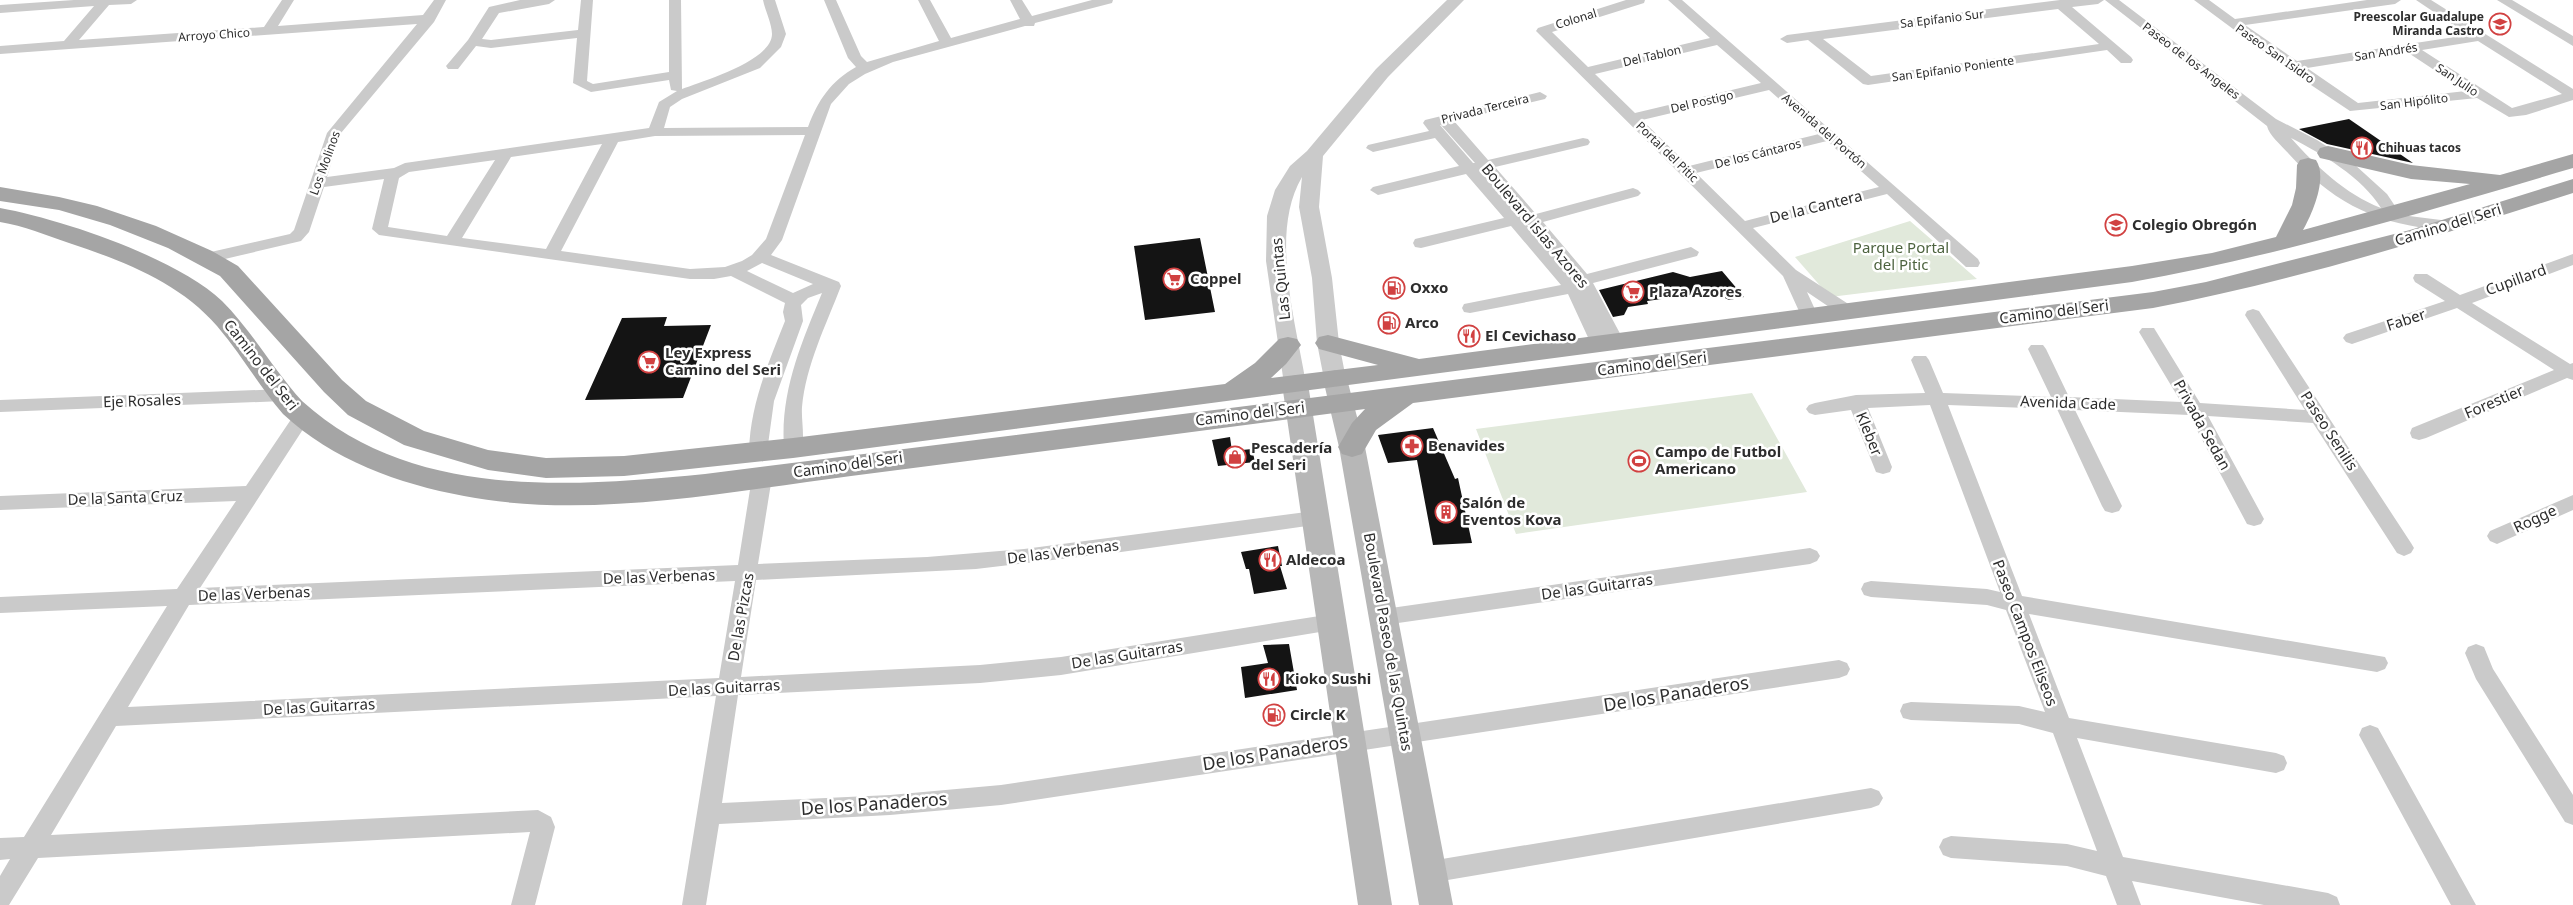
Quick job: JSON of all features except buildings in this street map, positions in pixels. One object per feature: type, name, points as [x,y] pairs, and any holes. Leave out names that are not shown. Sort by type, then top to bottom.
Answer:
[{"type":"main road","points":[[2285,242],[2304,206],[2316,154],[2411,172],[2511,181]]},
{"type":"main road","name":"Camino del Seri","points":[[0,215],[40,224],[140,260],[180,280],[202,296],[226,319],[283,395],[302,417],[341,443],[376,460],[429,479],[491,489],[598,494],[650,491],[762,477],[1337,391],[1422,367],[2141,272],[2212,260],[2285,242],[2511,181],[2573,161]]},
{"type":"main road","name":"Camino del Seri","points":[[1337,391],[1410,394],[2153,300],[2206,290],[2381,245],[2449,226],[2573,186]]},
{"type":"main road","name":"Camino del Seri","points":[[0,194],[36,198],[108,218],[208,258],[229,271],[332,386],[357,408],[406,434],[438,446],[488,460],[546,468],[624,466],[793,448],[1230,391],[1297,397]]},
{"type":"main road","points":[[1328,343],[1422,367]]},
{"type":"main road","points":[[1230,391],[1262,373],[1288,345]]},
{"type":"main road","name":"Boulevard Paseo de las Quintas","points":[[1337,391],[1352,447],[1436,905]]},
{"type":"main road","points":[[1352,447],[1360,428],[1370,419],[1410,394]]},
{"type":"main road","points":[[1297,397],[1314,518],[1351,742],[1375,905]]},
{"type":"street","points":[[0,9],[131,0]]},
{"type":"street","points":[[268,31],[288,0]]},
{"type":"street","name":"Los Molinos","points":[[208,258],[295,238],[301,232],[334,134],[341,123],[428,19],[440,0]]},
{"type":"street","points":[[453,66],[473,42],[494,10],[504,6],[549,0]]},
{"type":"street","points":[[587,0],[580,83],[591,88],[675,75]]},
{"type":"street","points":[[675,0],[675,75],[677,96]]},
{"type":"street","points":[[655,132],[664,105],[677,96],[755,65],[776,44],[780,34],[769,0]]},
{"type":"street","points":[[830,0],[855,58],[864,67]]},
{"type":"street","points":[[924,0],[947,44]]},
{"type":"street","points":[[1016,0],[1029,22]]},
{"type":"street","points":[[394,173],[381,230],[550,256],[701,275],[734,271],[761,257],[774,240],[813,131],[833,90],[846,77],[864,67],[1106,0]]},
{"type":"street","name":"Las Quintas","points":[[1297,397],[1274,238],[1277,216],[1290,180],[1297,170],[1314,156],[1382,73],[1456,0]]},
{"type":"street","name":"Colonal","points":[[1543,32],[1545,29],[1639,0]]},
{"type":"street","name":"Avenida del Portón","points":[[1674,0],[1972,263]]},
{"type":"street","name":"Sa Epifanio Sur","points":[[1787,39],[2098,0]]},
{"type":"street","name":"Paseo de los Angeles","points":[[2111,0],[2270,122]]},
{"type":"street","name":"Paseo San Isidro","points":[[2200,0],[2351,107]]},
{"type":"street","points":[[2232,23],[2395,0]]},
{"type":"street","points":[[2422,0],[2573,95]]},
{"type":"street","points":[[2503,0],[2573,42]]},
{"type":"street","points":[[67,46],[106,1]]},
{"type":"street","points":[[2060,4],[2126,60]]},
{"type":"street","name":"Arroyo Chico","points":[[0,50],[428,19]]},
{"type":"street","points":[[2549,27],[2573,24]]},
{"type":"street","name":"Portal del Pitic","points":[[1543,32],[1790,274],[1847,311]]},
{"type":"street","points":[[473,42],[491,44],[584,33]]},
{"type":"street","points":[[1811,36],[1881,90]]},
{"type":"street","name":"San Andrés","points":[[2292,66],[2479,37]]},
{"type":"street","name":"Del Tablon","points":[[1585,72],[1720,40]]},
{"type":"street","name":"San Epifanio Poniente","points":[[1868,81],[2110,46]]},
{"type":"street","name":"San Julio","points":[[2410,48],[2504,111],[2517,113],[2573,95]]},
{"type":"street","name":"Del Postigo","points":[[1632,118],[1772,85]]},
{"type":"street","name":"San Hipólito","points":[[2351,107],[2362,109],[2477,94]]},
{"type":"street","name":"Privada Terceira","points":[[1373,148],[1438,125],[1540,96]]},
{"type":"street","points":[[2270,122],[2289,146],[2316,154],[2354,199],[2390,215],[2449,226]]},
{"type":"street","points":[[2270,122],[2316,154],[2361,176],[2382,197],[2390,215],[2381,245]]},
{"type":"street","name":"Boulevard islas Azores","points":[[1438,125],[1478,167],[1534,220],[1578,284],[1607,342]]},
{"type":"street","points":[[317,183],[394,173],[405,168],[507,152],[655,132],[813,131]]},
{"type":"street","name":"De los Cántaros","points":[[1686,171],[1830,136]]},
{"type":"street","points":[[550,256],[613,137]]},
{"type":"street","points":[[1378,190],[1583,142]]},
{"type":"street","points":[[2289,146],[2316,154]]},
{"type":"street","points":[[452,241],[507,152]]},
{"type":"street","points":[[1314,156],[1309,207],[1322,278],[1328,343],[1337,391]]},
{"type":"street","name":"Boulevard islas Azores","points":[[1478,167],[1515,220],[1578,284]]},
{"type":"street","name":"De la Cantera","points":[[1743,226],[1890,189]]},
{"type":"street","points":[[1421,243],[1515,220],[1534,220],[1633,193]]},
{"type":"street","points":[[1470,308],[1578,284],[1691,252]]},
{"type":"street","points":[[761,257],[833,286]]},
{"type":"street","name":"Cupillard","points":[[2459,302],[2573,259]]},
{"type":"street","points":[[734,271],[795,301]]},
{"type":"street","name":"Portal del Pitic","points":[[1790,274],[1809,316]]},
{"type":"street","points":[[2421,278],[2571,371]]},
{"type":"street","points":[[758,452],[758,429],[761,408],[794,321],[791,314],[795,301],[814,288],[833,286]]},
{"type":"street","points":[[793,448],[791,414],[799,376],[833,286]]},
{"type":"street","name":"Faber","points":[[2352,338],[2459,302]]},
{"type":"street","name":"Paseo Senilis","points":[[2253,315],[2321,417],[2404,548]]},
{"type":"street","points":[[794,321],[820,321]]},
{"type":"street","name":"Privada Sedan","points":[[2148,332],[2194,408],[2254,519]]},
{"type":"street","points":[[2038,349],[2112,506]]},
{"type":"street","name":"Paseo Campos Eliseos","points":[[1920,360],[2129,905]]},
{"type":"street","name":"Forestier","points":[[2419,433],[2571,371]]},
{"type":"street","points":[[772,376],[799,376]]},
{"type":"street","name":"Eje Rosales","points":[[0,406],[283,395]]},
{"type":"street","name":"Avenida Cade","points":[[1815,409],[1856,402],[1936,398],[2194,408],[2321,417]]},
{"type":"street","name":"Kleber","points":[[1856,402],[1883,467]]},
{"type":"street","points":[[0,898],[112,717],[183,597],[302,417]]},
{"type":"street","name":"De las Pizcas","points":[[694,905],[762,477]]},
{"type":"street","name":"De la Santa Cruz","points":[[0,503],[251,493]]},
{"type":"street","name":"Rogge","points":[[2497,536],[2573,502]]},
{"type":"street","name":"De las Verbenas","points":[[0,605],[748,573],[1000,560],[1314,518]]},
{"type":"street","name":"De las Guitarras","points":[[1384,618],[1810,556]]},
{"type":"street","points":[[1871,590],[1988,597],[2012,603],[2377,663]]},
{"type":"street","name":"De las Guitarras","points":[[112,717],[729,688],[980,674],[1061,666],[1332,622]]},
{"type":"street","points":[[2476,653],[2484,673],[2573,815]]},
{"type":"street","name":"De los Panaderos","points":[[709,814],[890,805],[1001,795],[1351,742],[1404,736],[1840,669]]},
{"type":"street","points":[[1910,711],[2001,713],[2060,726],[2276,763]]},
{"type":"street","points":[[2370,736],[2464,905]]},
{"type":"street","points":[[1430,872],[1871,798]]},
{"type":"street","points":[[0,849],[538,821],[543,824],[543,827],[522,905]]},
{"type":"street","points":[[1951,847],[2067,855],[2115,867],[2328,905]]},
{"type":"green space","name":"Parque Portal del Pitic","points":[[1910,221],[1977,279],[1830,297],[1795,257]]},
{"type":"green space","name":"Campo de Futbol Americano","points":[[1752,393],[1807,492],[1516,534],[1476,429]]},
{"type":"place","name":"Preescolar Guadalupe Miranda Castro","points":[[2500,24]]},
{"type":"place","name":"Chihuas tacos","points":[[2362,148]]},
{"type":"place","name":"Colegio Obregón","points":[[2116,225]]},
{"type":"place","name":"Coppel","points":[[1174,279]]},
{"type":"place","name":"Oxxo","points":[[1394,288]]},
{"type":"place","name":"Plaza Azores","points":[[1633,292]]},
{"type":"place","name":"Arco","points":[[1389,323]]},
{"type":"place","name":"El Cevichaso","points":[[1469,336]]},
{"type":"place","name":"Ley Express Camino del Seri","points":[[649,362]]},
{"type":"place","name":"Benavides","points":[[1412,446]]},
{"type":"place","name":"Pescadería del Seri","points":[[1235,457]]},
{"type":"place","name":"Campo de Futbol Americano","points":[[1639,461]]},
{"type":"place","name":"Salón de Eventos Kova","points":[[1446,512]]},
{"type":"place","name":"Aldecoa","points":[[1270,560]]},
{"type":"place","name":"Kioko Sushi","points":[[1269,679]]},
{"type":"place","name":"Circle K","points":[[1274,715]]}]
